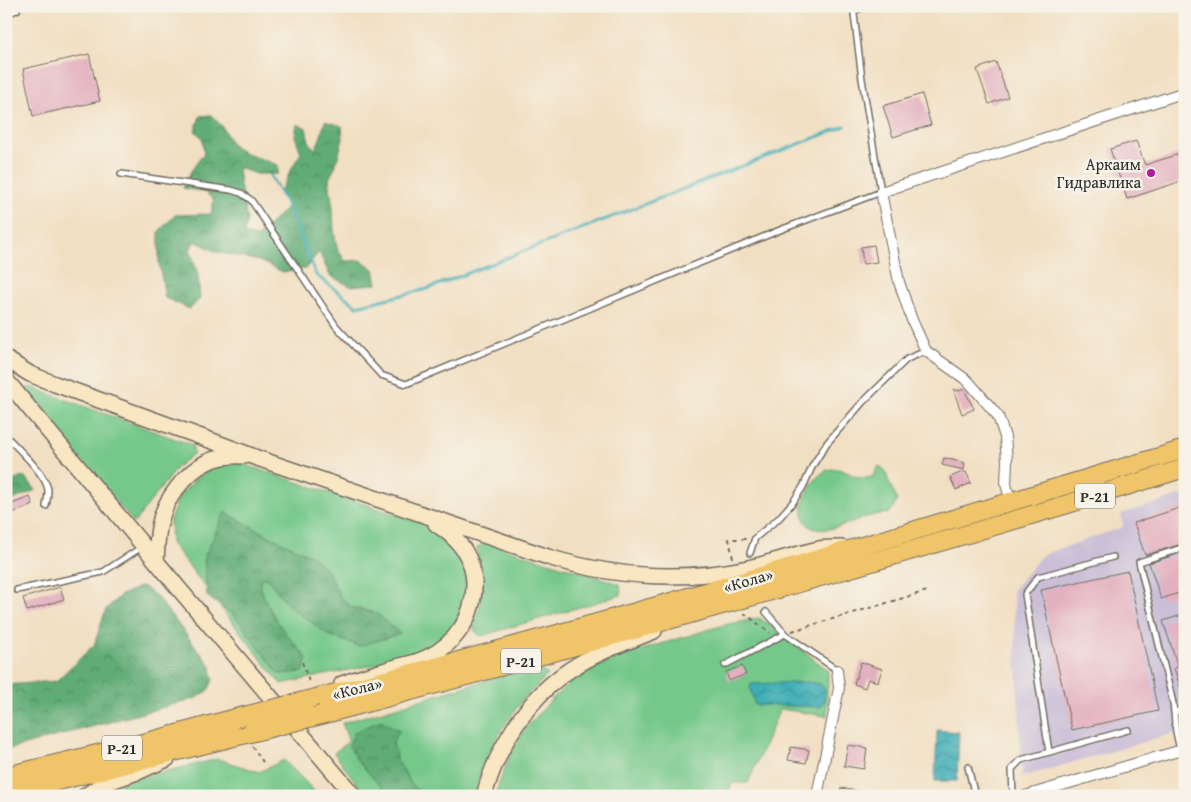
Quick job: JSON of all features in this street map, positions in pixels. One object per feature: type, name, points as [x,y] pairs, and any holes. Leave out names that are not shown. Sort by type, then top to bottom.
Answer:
[{"type":"highway","name":"«Кола»","points":[[308,700],[608,619],[863,546],[1185,449]]},
{"type":"highway","name":"«Кола»","points":[[250,737],[321,715],[721,606],[1057,508],[1185,468]]},
{"type":"highway","name":"Р-21","points":[[6,776],[308,700]]},
{"type":"highway","name":"Р-21","points":[[6,794],[182,751],[250,737]]},
{"type":"main road","points":[[6,359],[30,374],[55,384],[257,458],[566,562],[601,571],[638,576],[682,577],[714,574],[747,568],[820,549],[863,546]]},
{"type":"main road","points":[[6,380],[351,794]]},
{"type":"main road","points":[[156,561],[164,508],[183,481],[199,466],[213,460],[226,456],[257,458]]},
{"type":"main road","points":[[308,700],[354,679],[424,659],[442,650],[463,627],[472,607],[474,589],[469,559],[457,539],[420,514]]},
{"type":"main road","points":[[484,796],[493,768],[508,738],[534,702],[560,677],[601,652],[721,606]]},
{"type":"main road","points":[[85,796],[103,784],[155,765],[182,751]]},
{"type":"street","points":[[1011,502],[1006,484],[1007,460],[1005,437],[998,416],[968,381],[926,351],[912,320],[899,282],[881,192],[1185,92]]},
{"type":"street","points":[[817,796],[839,688],[837,670]]},
{"type":"street","points":[[1026,796],[1182,749]]},
{"type":"lane","points":[[121,174],[231,190],[241,193],[251,200],[336,326],[381,375],[406,384],[780,230],[881,192],[862,79],[854,8],[866,6]]},
{"type":"lane","points":[[6,14],[17,10]]},
{"type":"lane","points":[[750,553],[754,538],[779,518],[793,502],[827,443],[862,403],[907,359],[926,351]]},
{"type":"lane","points":[[6,436],[38,470],[45,481],[48,490],[46,506]]},
{"type":"lane","points":[[16,590],[103,572],[143,546]]},
{"type":"lane","points":[[1182,749],[1176,732],[1174,703],[1139,562],[1185,547]]},
{"type":"lane","points":[[1049,752],[1025,594],[1038,577],[1113,557]]},
{"type":"lane","points":[[766,612],[785,634],[837,670]]},
{"type":"lane","points":[[725,665],[785,634]]},
{"type":"lane","points":[[1175,712],[1185,709]]},
{"type":"lane","points":[[1013,796],[1012,769],[1021,760],[1128,730]]},
{"type":"lane","points":[[968,767],[975,796]]},
{"type":"path","points":[[732,555],[728,540],[754,538]]},
{"type":"path","points":[[785,634],[927,591]]},
{"type":"path","points":[[744,613],[776,638]]},
{"type":"path","points":[[302,662],[309,682]]},
{"type":"path","points":[[250,737],[263,762]]},
{"type":"shaded area","points":[[1185,494],[1185,730],[1022,777],[1013,590],[1042,555],[1123,527],[1121,514]]},
{"type":"green space","points":[[211,115],[222,126],[232,145],[244,153],[278,165],[278,174],[257,174],[238,168],[247,220],[244,234],[257,237],[288,206],[280,192],[301,153],[295,136],[297,124],[306,128],[309,141],[315,150],[325,121],[342,126],[343,139],[335,167],[329,179],[337,248],[345,261],[361,260],[374,269],[377,284],[350,286],[330,276],[319,252],[305,269],[283,272],[259,261],[217,252],[195,241],[190,249],[198,274],[200,299],[190,309],[165,298],[159,263],[159,231],[175,215],[211,214],[214,200],[205,192],[183,188],[191,171],[204,153],[202,138],[195,131],[200,116]]},
{"type":"green space","points":[[29,387],[192,445],[194,453],[177,467],[134,523],[26,394],[25,390]]},
{"type":"green space","points":[[239,463],[440,529],[457,548],[465,565],[467,598],[455,626],[431,647],[417,652],[373,665],[281,684],[219,605],[207,596],[207,589],[171,543],[170,520],[180,495],[196,479],[217,465]],"holes":[[[225,513],[314,558],[328,571],[340,597],[351,607],[376,613],[399,634],[289,606],[267,578],[258,579],[266,603],[282,630],[307,658],[279,674],[235,616],[219,605],[204,558]]]},
{"type":"green space","points":[[879,466],[885,470],[896,498],[895,504],[889,513],[869,516],[828,529],[820,530],[808,525],[803,515],[803,504],[812,484],[820,474],[836,469],[865,478],[872,477]]},
{"type":"green space","points":[[24,476],[36,490],[6,503],[6,484]]},
{"type":"green space","points":[[225,512],[271,537],[314,557],[328,571],[340,597],[351,607],[376,613],[400,634],[359,646],[330,636],[289,606],[267,578],[259,579],[266,602],[277,622],[307,658],[303,672],[279,674],[235,616],[207,596],[204,558]]},
{"type":"green space","points":[[488,543],[620,584],[621,595],[481,636],[476,632],[473,625],[479,610],[481,596],[477,547]]},
{"type":"green space","points":[[142,586],[156,596],[211,666],[213,680],[208,691],[194,699],[6,750],[6,685],[56,681],[94,645],[106,609],[121,595]]},
{"type":"green space","points":[[760,618],[828,670],[827,716],[780,709],[748,783],[732,783],[727,796],[494,796],[509,758],[525,729],[553,698],[579,674],[621,656],[724,625]]},
{"type":"green space","points":[[535,666],[548,675],[523,699],[502,729],[482,766],[475,796],[366,796],[334,753],[349,741],[342,723]]},
{"type":"green space","points":[[381,720],[399,731],[393,742],[396,758],[412,785],[424,796],[389,796],[357,760],[349,746],[355,732]]},
{"type":"green space","points":[[218,759],[259,772],[284,760],[319,796],[92,796],[130,780]]},
{"type":"water","points":[[807,682],[820,684],[825,689],[824,702],[820,707],[755,705],[750,687],[751,684]]},
{"type":"water","points":[[937,730],[959,732],[957,781],[935,781]]},
{"type":"building","points":[[89,54],[100,101],[33,116],[23,69]]},
{"type":"building","points":[[996,62],[1008,97],[989,104],[977,69]]},
{"type":"building","points":[[922,94],[931,125],[893,137],[883,106]]},
{"type":"building","name":"Аркаим Гидравлика","points":[[1136,141],[1145,165],[1185,152],[1185,180],[1127,199],[1110,149]]},
{"type":"building","points":[[874,245],[877,262],[863,264],[861,247]]},
{"type":"building","points":[[953,389],[959,391],[964,389],[974,409],[962,414]]},
{"type":"building","points":[[944,458],[965,463],[964,470],[942,465]]},
{"type":"building","points":[[966,472],[971,483],[956,490],[950,477]]},
{"type":"building","points":[[30,497],[33,505],[12,513],[9,505]]},
{"type":"building","points":[[1185,506],[1185,543],[1145,555],[1134,523]]},
{"type":"building","points":[[1185,552],[1185,591],[1161,599],[1149,563]]},
{"type":"building","points":[[1128,571],[1158,711],[1072,730],[1041,590]]},
{"type":"building","points":[[60,587],[64,599],[27,611],[23,598]]},
{"type":"building","points":[[1185,614],[1185,695],[1183,695],[1174,668],[1178,667],[1163,621]]},
{"type":"building","points":[[861,662],[882,669],[878,682],[868,679],[865,688],[854,684]]},
{"type":"building","points":[[742,666],[746,674],[729,681],[726,672]]},
{"type":"building","points":[[848,745],[867,748],[864,769],[844,766]]},
{"type":"building","points":[[791,747],[809,750],[806,763],[788,760]]},
{"type":"building","points":[[841,788],[863,792],[862,796],[839,796]]},
{"type":"waterway","points":[[270,175],[290,210],[316,275],[357,306],[427,289],[845,126]]},
{"type":"place","name":"Аркаим Гидравлика","points":[[1151,173]]}]
